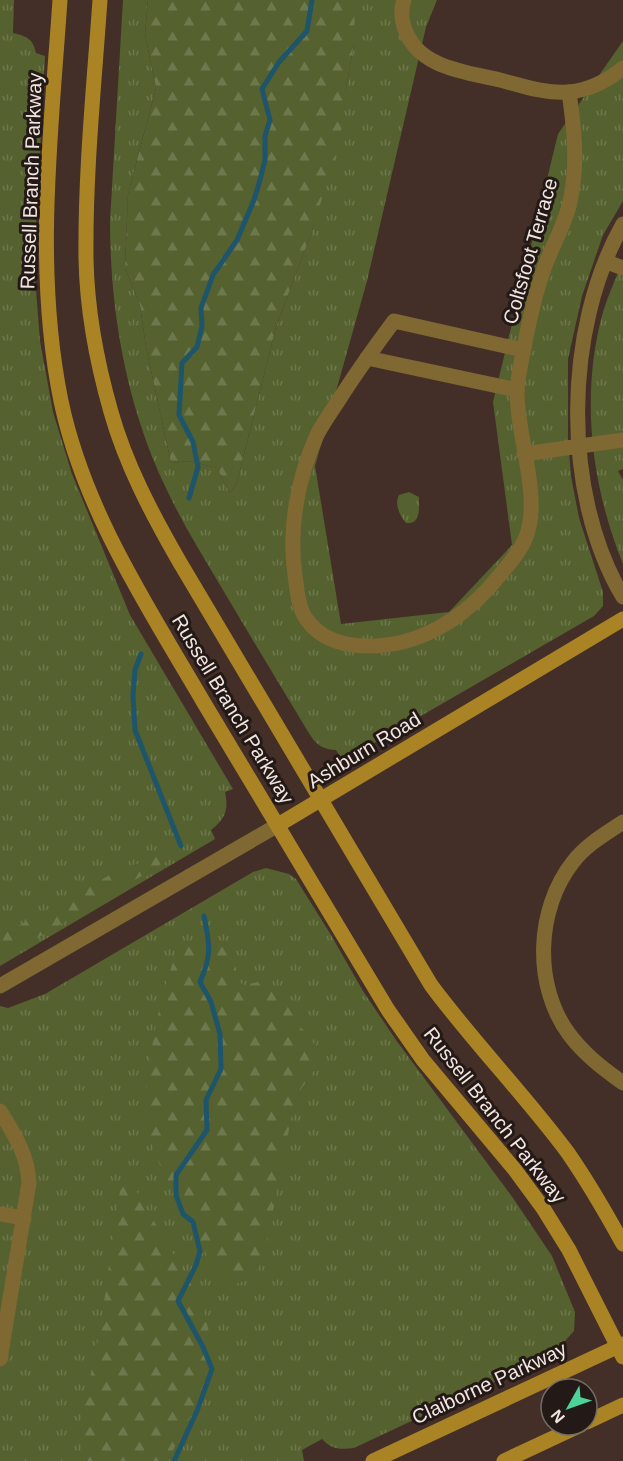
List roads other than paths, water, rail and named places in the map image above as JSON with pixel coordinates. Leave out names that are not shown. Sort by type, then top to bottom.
[{"type":"main road","name":"Russell Branch Parkway","points":[[60,0],[46,239],[49,316],[52,350],[62,403],[81,468],[104,525],[123,563],[388,1010],[423,1060],[515,1170],[543,1208],[621,1349]]},
{"type":"main road","name":"Russell Branch Parkway","points":[[100,0],[86,259],[92,323],[100,368],[112,414],[143,495],[161,530],[431,985],[567,1152],[598,1199],[623,1244]]},
{"type":"main road","name":"Ashburn Road","points":[[278,825],[623,620]]},
{"type":"main road","name":"Claiborne Parkway","points":[[373,1461],[621,1349]]},
{"type":"main road","points":[[599,1416],[623,1405]]},
{"type":"main road","points":[[504,1461],[555,1437]]},
{"type":"street","points":[[404,0],[402,21],[406,35],[420,52],[449,68],[552,92],[569,92],[604,81],[623,68]]},
{"type":"street","name":"Coltsfoot Terrace","points":[[524,350],[394,321],[367,358],[317,435],[297,501],[293,565],[299,604],[307,621],[333,641],[351,645],[387,645],[441,627],[471,607],[512,560],[525,538],[531,519],[531,498],[518,390],[534,299],[571,200],[576,160],[569,92]]},
{"type":"street","points":[[623,224],[598,281],[582,344],[577,393],[584,483],[600,546],[615,584],[623,597]]},
{"type":"street","points":[[607,262],[623,268]]},
{"type":"street","points":[[367,358],[518,390]]},
{"type":"street","points":[[524,454],[623,440]]},
{"type":"street","points":[[623,822],[595,841],[573,862],[551,898],[544,930],[543,967],[554,1006],[568,1033],[593,1061],[623,1083]]},
{"type":"street","name":"Ashburn Road","points":[[0,986],[278,825]]},
{"type":"street","points":[[0,1111],[19,1142],[27,1162],[29,1183],[24,1218],[5,1302],[0,1359]]},
{"type":"street","points":[[0,1214],[24,1218]]},
{"type":"waterway","points":[[189,498],[198,467],[193,442],[179,415],[182,363],[197,347],[202,326],[201,308],[213,275],[237,240],[260,180],[265,160],[265,136],[270,120],[262,89],[279,62],[307,31],[312,0]]},
{"type":"waterway","points":[[141,654],[135,670],[133,696],[135,730],[181,846]]},
{"type":"waterway","points":[[174,1461],[197,1411],[212,1369],[178,1301],[196,1265],[200,1251],[193,1222],[183,1214],[176,1195],[176,1175],[207,1130],[206,1100],[221,1069],[220,1034],[211,1002],[200,982],[207,964],[209,950],[204,916]]}]
